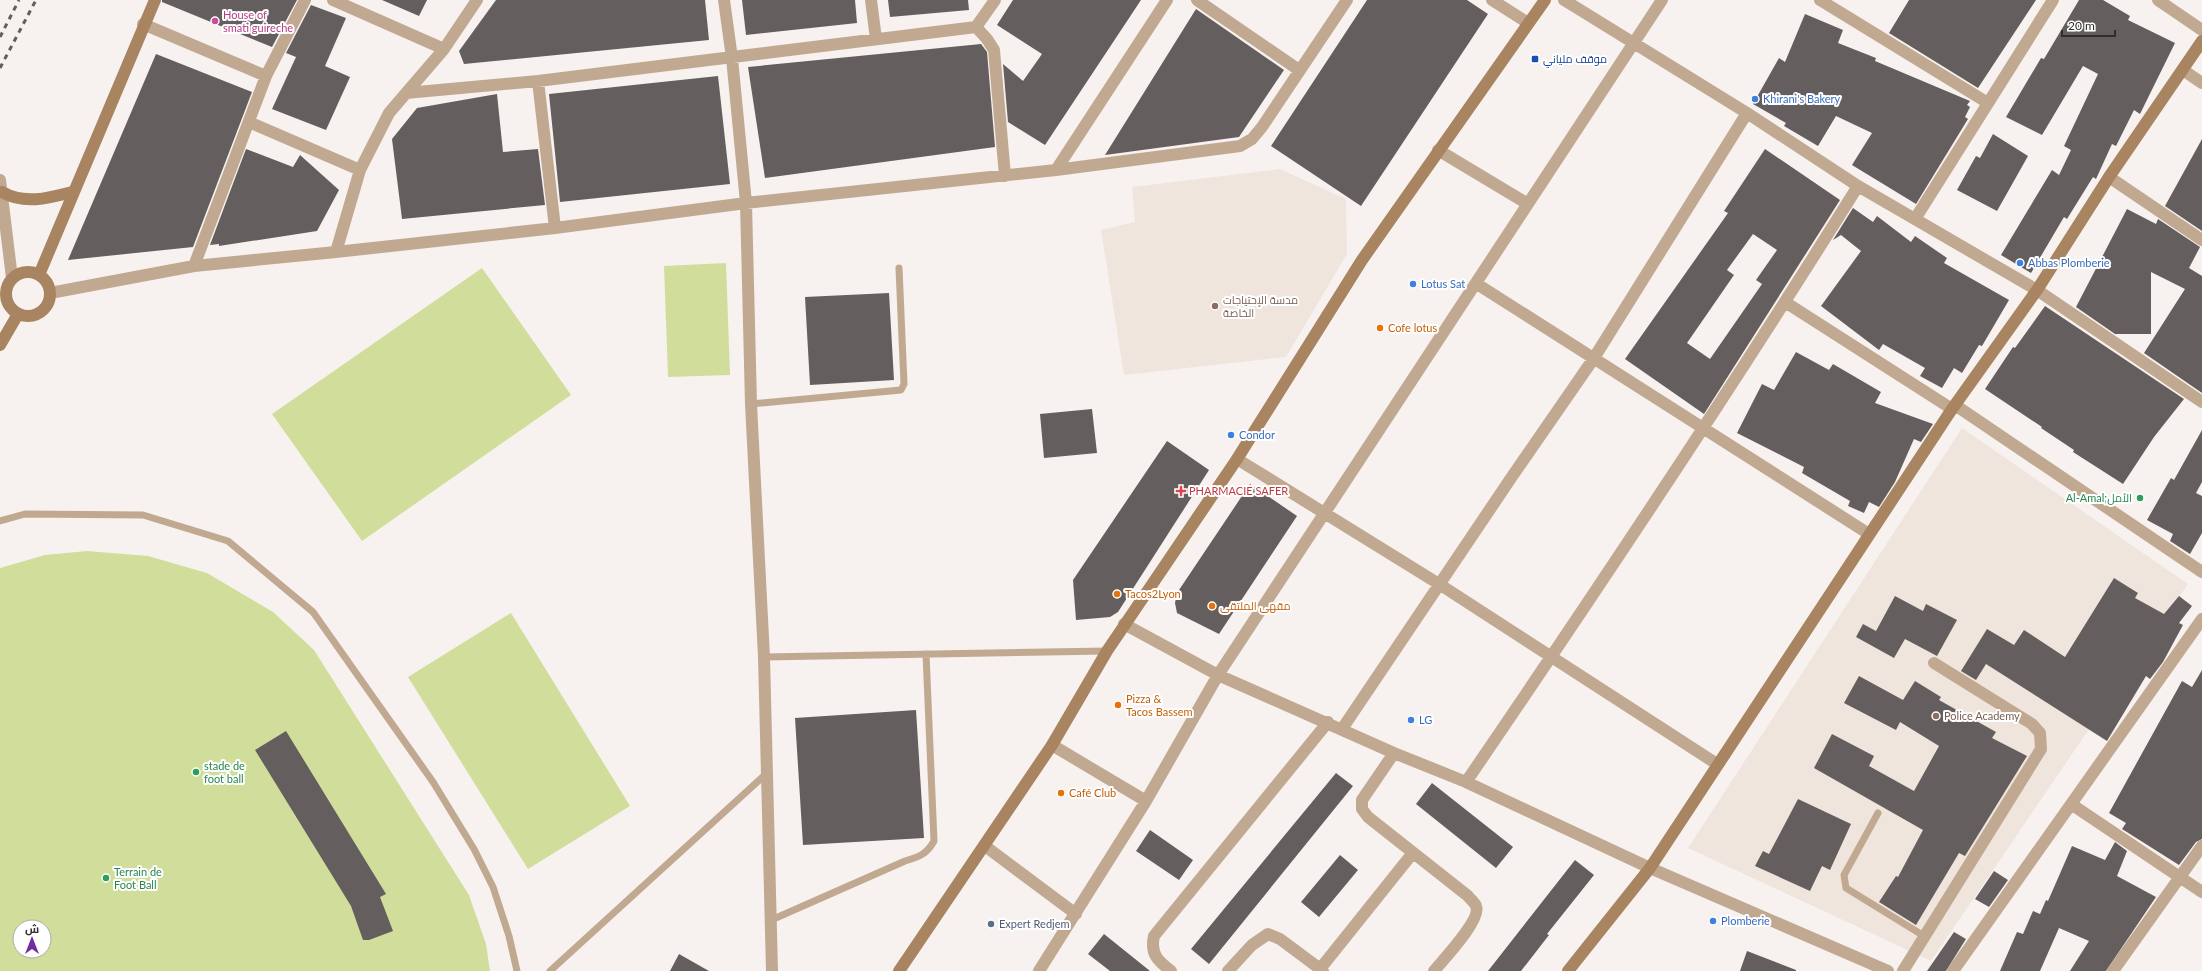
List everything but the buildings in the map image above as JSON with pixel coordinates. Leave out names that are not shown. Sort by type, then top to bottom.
[{"type":"street","points":[[39,275],[72,192],[154,0]]},
{"type":"street","points":[[194,266],[266,76],[305,0]]},
{"type":"street","points":[[333,0],[444,49]]},
{"type":"street","points":[[336,252],[360,170],[389,113],[444,49],[477,0]]},
{"type":"street","points":[[724,0],[732,58],[746,203],[751,404],[764,657],[768,772],[769,921],[772,971]]},
{"type":"street","points":[[871,0],[876,39]]},
{"type":"street","points":[[406,93],[538,81],[976,27],[994,0]]},
{"type":"street","points":[[1056,170],[1168,0]]},
{"type":"street","points":[[1197,0],[1299,70]]},
{"type":"street","points":[[50,293],[194,266],[555,228],[746,203],[1005,176],[1240,146],[1252,139],[1262,127],[1347,0]]},
{"type":"street","points":[[1492,0],[1528,23]]},
{"type":"street","points":[[899,971],[1052,745],[1107,650],[1237,459],[1362,260],[1545,0]]},
{"type":"street","points":[[1564,0],[1747,113],[1858,186],[2037,290],[2202,402]]},
{"type":"street","points":[[1038,971],[1076,914],[1146,802],[1218,675],[1477,284],[1632,43],[1662,0]]},
{"type":"street","points":[[1820,0],[1833,3],[1988,103]]},
{"type":"street","points":[[1915,219],[2053,0]]},
{"type":"street","points":[[2158,0],[2202,30]]},
{"type":"street","points":[[143,24],[266,76]]},
{"type":"street","points":[[976,27],[987,39],[994,50],[1005,176]]},
{"type":"street","points":[[1568,971],[1650,868],[1953,407],[2037,290],[2109,177],[2202,41]]},
{"type":"street","points":[[2183,70],[2202,84]]},
{"type":"street","points":[[538,81],[555,228]]},
{"type":"street","points":[[1342,729],[1439,584],[1594,358],[1747,113]]},
{"type":"street","points":[[249,122],[360,170]]},
{"type":"street","points":[[1438,150],[1528,204]]},
{"type":"street","points":[[2109,177],[2202,240]]},
{"type":"street","points":[[1,186],[11,197],[23,200],[50,197],[72,192]]},
{"type":"street","points":[[1,186],[12,278],[6,290],[8,304],[18,314],[33,316],[40,313],[49,301],[49,286],[39,275],[25,272],[12,278]]},
{"type":"street","points":[[1466,782],[1551,658],[1785,302],[1858,186]]},
{"type":"street","points":[[1477,284],[1869,534]]},
{"type":"street","points":[[1785,302],[1953,407],[2202,572]]},
{"type":"street","points":[[0,345],[18,314]]},
{"type":"street","points":[[1237,459],[1326,512],[1717,764]]},
{"type":"street","points":[[1953,971],[2202,619]]},
{"type":"street","points":[[1124,624],[1218,675],[1328,722],[1394,753],[1466,782],[1650,868],[1888,971]]},
{"type":"street","points":[[1903,971],[2041,749],[2040,733],[2032,724],[1934,662]]},
{"type":"street","points":[[1171,971],[1155,956],[1152,947],[1154,936],[1328,722]]},
{"type":"street","points":[[1052,745],[1146,802]]},
{"type":"street","points":[[1394,753],[1362,800],[1362,808],[1368,817],[1412,854],[1468,896],[1476,906],[1476,912],[1472,923],[1434,971]]},
{"type":"street","points":[[2071,804],[2179,878],[2202,892]]},
{"type":"street","points":[[985,846],[1076,914]]},
{"type":"street","points":[[2113,971],[2202,846]]},
{"type":"street","points":[[1228,971],[1252,945],[1268,934],[1280,939],[1321,970],[1412,854]]},
{"type":"lane","points":[[751,404],[895,392],[901,390],[904,384],[899,268]]},
{"type":"lane","points":[[0,521],[25,514],[144,515],[228,541],[313,612],[433,782],[474,849],[492,888],[509,936],[517,971]]},
{"type":"lane","points":[[764,657],[1107,650]]},
{"type":"lane","points":[[769,921],[905,861],[919,857],[929,850],[934,841],[926,654]]},
{"type":"lane","points":[[550,971],[768,772]]},
{"type":"lane","points":[[1878,813],[1844,875],[1846,888],[1924,936]]},
{"type":"shaded area","name":"مدسة الإحتياجات الخاصة","points":[[1280,169],[1346,199],[1347,254],[1286,357],[1124,375],[1101,230],[1135,222],[1132,187]]},
{"type":"shaded area","name":"Police Academy","points":[[1962,428],[2188,584],[1931,961],[1688,848]]},
{"type":"green space","points":[[726,263],[730,375],[668,377],[664,266]]},
{"type":"green space","points":[[482,268],[571,395],[362,541],[272,414]]},
{"type":"green space","name":"stade de foot ball","points":[[87,551],[148,556],[207,573],[273,612],[314,650],[469,895],[486,944],[490,971],[0,971],[0,568],[45,555]]},
{"type":"green space","points":[[511,613],[630,806],[528,869],[408,677]]},
{"type":"railway","points":[[0,37],[19,0]]},
{"type":"railway","points":[[0,68],[36,0]]},
{"type":"place","name":"House of smati guireche","points":[[215,21]]},
{"type":"place","name":"موقف ملياني","points":[[1535,59]]},
{"type":"place","name":"Khirani's Bakery","points":[[1755,99]]},
{"type":"place","name":"Abbas Plomberie","points":[[2020,263]]},
{"type":"place","name":"Lotus Sat","points":[[1413,284]]},
{"type":"place","name":"مدسة الإحتياجات الخاصة","points":[[1215,306]]},
{"type":"place","name":"Cofe lotus","points":[[1380,328]]},
{"type":"place","name":"Condor","points":[[1231,435]]},
{"type":"place","name":"PHARMACIE SAFER","points":[[1181,491]]},
{"type":"place","name":"Al-Amal;الأمل","points":[[2140,498]]},
{"type":"place","name":"Tacos2Lyon","points":[[1117,594]]},
{"type":"place","name":"مقهى الملتقى","points":[[1212,606]]},
{"type":"place","name":"Pizza & Tacos Bassem","points":[[1118,705]]},
{"type":"place","name":"Police Academy","points":[[1936,716]]},
{"type":"place","name":"LG","points":[[1411,720]]},
{"type":"place","name":"stade de foot ball","points":[[196,772]]},
{"type":"place","name":"Café Club","points":[[1061,793]]},
{"type":"place","name":"Terrain de Foot Ball","points":[[106,878]]},
{"type":"place","name":"Plomberie","points":[[1713,921]]},
{"type":"place","name":"Expert Redjem","points":[[991,924]]}]
